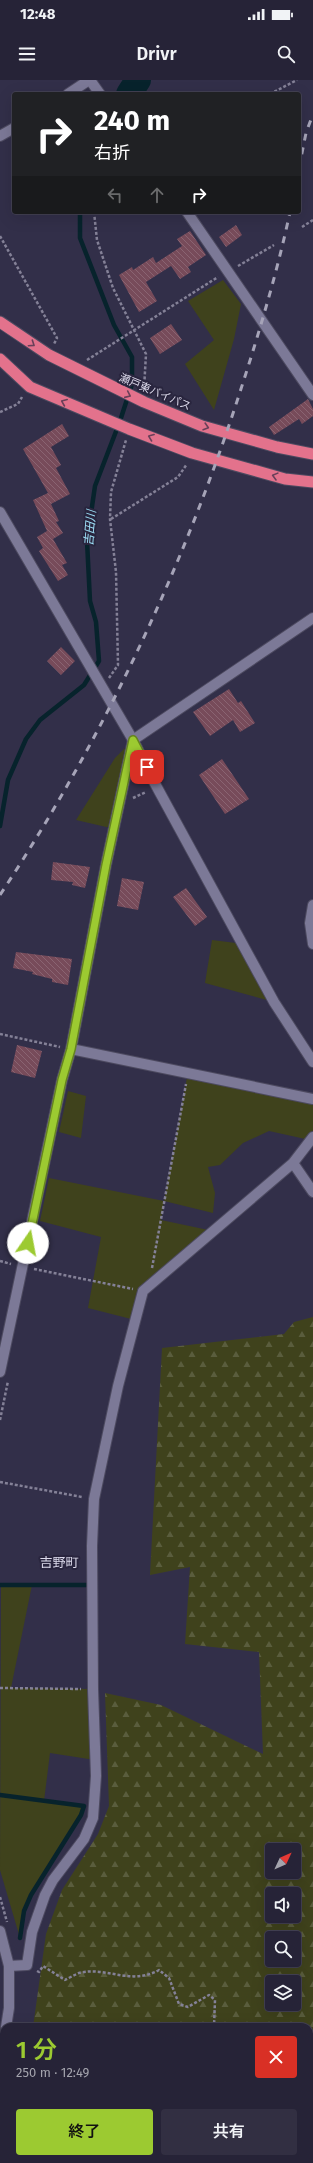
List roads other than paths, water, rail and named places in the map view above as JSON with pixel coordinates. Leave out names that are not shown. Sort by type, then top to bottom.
[{"type":"highway","name":"瀬戸東バイパス","points":[[0,322],[49,355],[81,370],[112,388],[144,402],[202,426],[313,454]]},
{"type":"highway","points":[[0,358],[30,387],[129,429],[192,453],[285,479],[313,482]]},
{"type":"street","points":[[71,92],[90,80],[99,92]]},
{"type":"street","points":[[0,136],[12,129]]},
{"type":"street","points":[[188,214],[313,395]]},
{"type":"street","points":[[0,512],[103,686],[274,1002],[313,1062]]},
{"type":"street","points":[[0,1372],[62,1080],[71,1049],[106,865],[133,740],[313,618]]},
{"type":"street","points":[[313,905],[310,923],[313,944]]},
{"type":"street","points":[[71,1049],[313,1099]]},
{"type":"street","points":[[10,1966],[27,1965],[32,1932],[45,1895],[53,1880],[84,1839],[93,1818],[96,1776],[93,1689],[92,1546],[94,1499],[118,1386],[143,1291],[293,1163],[313,1137]]},
{"type":"street","points":[[293,1163],[313,1192]]},
{"type":"street","points":[[0,1931],[10,1966],[9,2008],[7,2023]]},
{"type":"waterway","name":"吉田川","points":[[130,92],[138,80]]},
{"type":"waterway","name":"吉田川","points":[[0,826],[8,780],[26,739],[40,720],[84,685],[99,661],[96,622],[90,601],[87,541],[95,486],[120,421],[132,384],[132,357],[114,325],[80,238],[80,214]]},
{"type":"waterway","points":[[0,1585],[86,1585]]},
{"type":"waterway","points":[[0,1795],[84,1806],[81,1815],[31,1895],[24,1911],[20,1938]]},
{"type":"railway","points":[[301,158],[306,133],[313,114]]},
{"type":"railway","points":[[0,895],[38,836],[106,714],[166,588],[218,458],[240,392],[267,303],[290,214]]},
{"type":"district","name":"吉野町","points":[[59,1562]]}]
